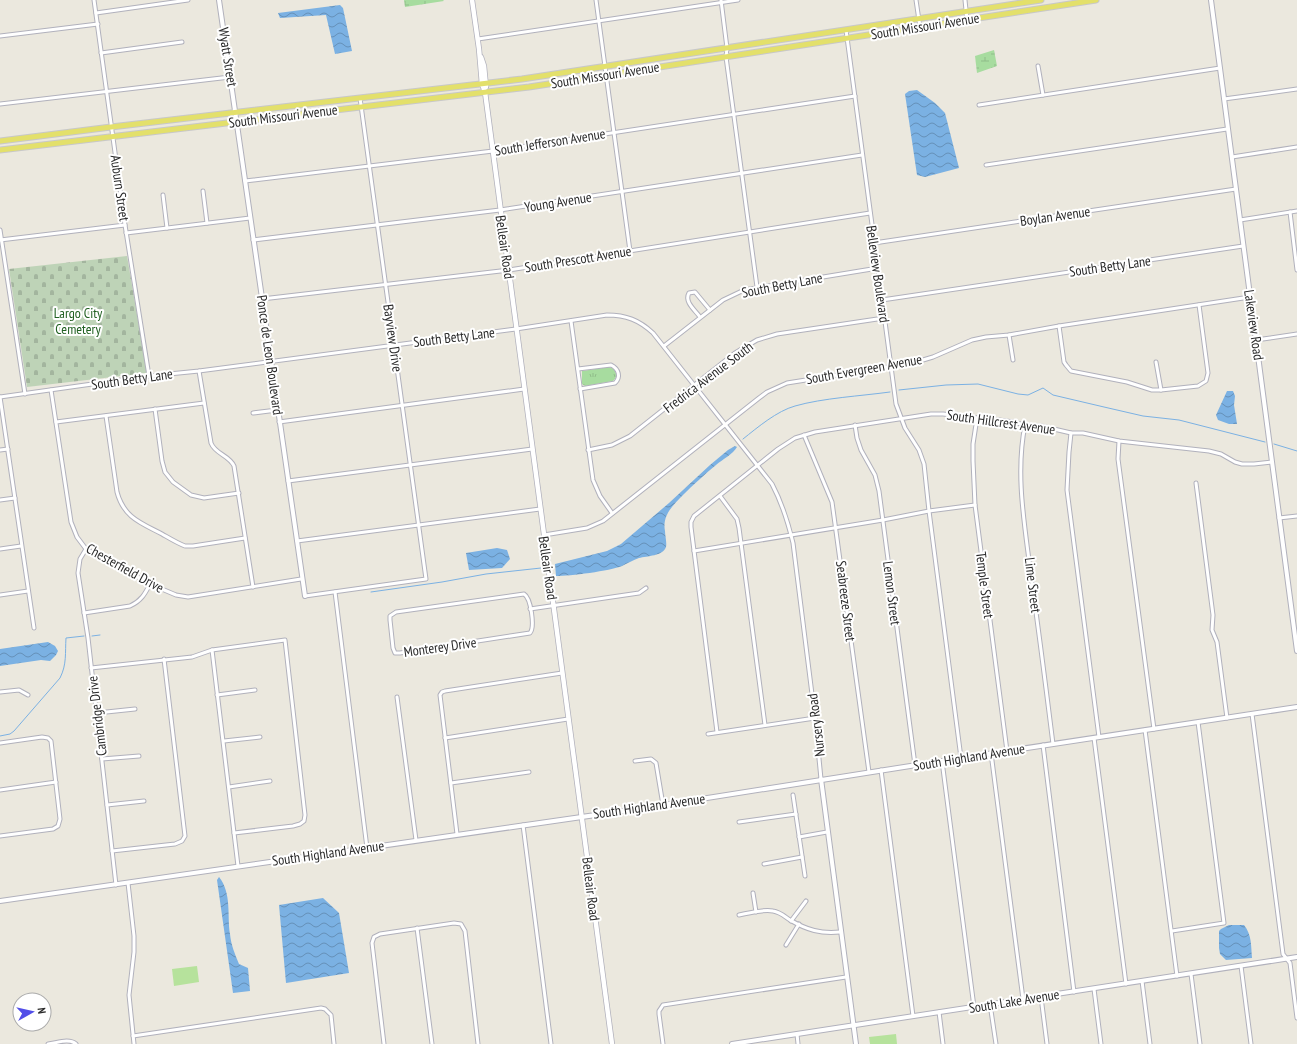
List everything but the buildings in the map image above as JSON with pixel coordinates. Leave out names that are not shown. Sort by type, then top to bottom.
[{"type":"main road","name":"Belleair Road","points":[[472,0],[479,49],[484,66],[484,83],[500,210],[612,1044]]},
{"type":"main road","name":"South Missouri Avenue","points":[[0,141],[522,79],[1041,0]]},
{"type":"main road","name":"South Missouri Avenue","points":[[0,150],[535,86],[1096,0]]},
{"type":"street","name":"Auburn Street","points":[[94,0],[126,233],[149,376]]},
{"type":"street","points":[[96,13],[188,0]]},
{"type":"street","name":"Wyatt Street","points":[[219,0],[236,113]]},
{"type":"street","points":[[596,0],[630,251]]},
{"type":"street","points":[[478,39],[721,1],[738,0]]},
{"type":"street","points":[[916,0],[920,27]]},
{"type":"street","points":[[965,0],[968,20]]},
{"type":"street","name":"Lakeview Road","points":[[1211,0],[1297,651]]},
{"type":"street","points":[[721,1],[727,48],[726,56],[757,287]]},
{"type":"street","points":[[0,36],[98,24]]},
{"type":"street","name":"Belleview Boulevard","points":[[846,30],[896,404],[905,428],[919,450],[924,464],[961,758]]},
{"type":"street","points":[[101,53],[182,42]]},
{"type":"street","points":[[1038,66],[1043,95]]},
{"type":"street","points":[[980,105],[1220,68]]},
{"type":"street","points":[[0,104],[230,77]]},
{"type":"street","points":[[1224,99],[1297,88]]},
{"type":"street","name":"South Jefferson Avenue","points":[[245,181],[493,150],[855,96]]},
{"type":"street","name":"Bayview Drive","points":[[335,592],[426,579],[360,98]]},
{"type":"street","name":"Ponce de Leon Boulevard","points":[[236,113],[236,122],[270,362],[297,541],[301,579],[305,596]]},
{"type":"street","points":[[986,165],[1227,129]]},
{"type":"street","points":[[1231,157],[1297,147]]},
{"type":"street","name":"Young Avenue","points":[[253,240],[500,210],[862,155]]},
{"type":"street","name":"Boylan Avenue","points":[[874,243],[1236,189]]},
{"type":"street","points":[[203,191],[207,223]]},
{"type":"street","points":[[163,195],[167,228]]},
{"type":"street","points":[[1240,220],[1297,211]]},
{"type":"street","points":[[1290,212],[1297,270]]},
{"type":"street","name":"South Prescott Avenue","points":[[262,299],[509,270],[870,213]]},
{"type":"street","points":[[126,233],[250,218]]},
{"type":"street","points":[[1,240],[125,225]]},
{"type":"street","points":[[0,230],[25,394]]},
{"type":"street","name":"South Betty Lane","points":[[882,300],[1243,246]]},
{"type":"street","name":"South Betty Lane","points":[[0,397],[149,376],[270,362],[516,329],[607,315],[630,317],[646,326],[664,346],[710,310],[734,294],[744,290],[878,268]]},
{"type":"street","points":[[700,317],[687,301],[689,293],[695,292],[710,310]]},
{"type":"street","name":"South Evergreen Avenue","points":[[543,535],[587,528],[602,521],[767,392],[787,384],[913,363],[933,357],[972,340],[986,337],[1009,335],[1250,297]]},
{"type":"street","points":[[1059,326],[1064,362],[1071,371],[1127,382],[1152,390],[1198,386],[1203,384],[1208,378],[1199,305]]},
{"type":"street","name":"Fredrica Avenue South","points":[[588,450],[612,445],[630,436],[735,353],[757,340],[777,334],[884,318]]},
{"type":"street","points":[[571,320],[591,471],[595,487],[612,513]]},
{"type":"street","points":[[1256,340],[1297,334]]},
{"type":"street","points":[[1009,335],[1013,360]]},
{"type":"street","name":"Nursery Road","points":[[664,346],[772,484],[779,497],[786,516],[791,535],[815,718],[827,832],[856,1044]]},
{"type":"street","points":[[1156,362],[1161,390]]},
{"type":"street","points":[[578,369],[611,365],[618,373],[618,380],[615,383],[580,389]]},
{"type":"street","points":[[199,371],[211,443],[216,450],[233,463],[253,587]]},
{"type":"street","points":[[279,422],[524,389]]},
{"type":"street","name":"Chesterfield Drive","points":[[51,390],[71,522],[76,537],[86,549],[150,584],[176,595],[188,596],[301,579]]},
{"type":"street","points":[[0,397],[34,628]]},
{"type":"street","points":[[56,422],[204,403]]},
{"type":"street","points":[[155,409],[162,461],[165,472],[173,482],[191,495],[204,498],[239,493]]},
{"type":"street","points":[[253,413],[277,410]]},
{"type":"street","name":"South Hillcrest Avenue","points":[[694,551],[691,522],[694,516],[786,443],[804,435],[855,425],[942,414],[1041,426],[1071,433],[1119,441],[1208,450],[1221,454],[1234,462],[1242,464],[1272,462]]},
{"type":"street","points":[[106,416],[117,492],[120,502],[133,519],[185,546],[246,538]]},
{"type":"street","name":"Temple Street","points":[[977,418],[972,461],[975,506],[1007,751]]},
{"type":"street","name":"Lemon Street","points":[[855,425],[861,450],[875,475],[879,491],[915,765]]},
{"type":"street","name":"Lime Street","points":[[1025,425],[1021,444],[1020,461],[1022,502],[1053,744]]},
{"type":"street","points":[[1071,433],[1067,490],[1099,737]]},
{"type":"street","name":"Seabreeze Street","points":[[804,435],[832,502],[837,528],[869,772]]},
{"type":"street","points":[[1119,441],[1118,459],[1154,729]]},
{"type":"street","points":[[0,450],[8,449]]},
{"type":"street","points":[[288,481],[532,449]]},
{"type":"street","points":[[1196,483],[1213,615],[1212,630],[1217,642],[1227,718]]},
{"type":"street","points":[[720,496],[737,520],[742,544],[765,725]]},
{"type":"street","points":[[0,500],[15,498]]},
{"type":"street","points":[[717,732],[694,551],[837,528],[929,511],[975,506]]},
{"type":"street","points":[[297,541],[540,509]]},
{"type":"street","points":[[1279,518],[1297,516]]},
{"type":"street","points":[[0,549],[21,546]]},
{"type":"street","name":"Cambridge Drive","points":[[86,549],[78,566],[116,885]]},
{"type":"street","points":[[84,613],[130,606],[142,599],[150,584]]},
{"type":"street","points":[[530,609],[639,593],[646,588]]},
{"type":"street","points":[[0,595],[28,591]]},
{"type":"street","points":[[305,596],[335,592],[367,848]]},
{"type":"street","name":"Monterey Drive","points":[[521,594],[527,596],[530,609],[533,629],[531,632],[526,634],[400,654],[395,652],[393,648],[390,616],[396,612],[521,594]]},
{"type":"street","points":[[91,668],[192,657],[212,650],[285,640],[305,815],[304,821],[293,826],[234,833]]},
{"type":"street","points":[[212,650],[238,866]]},
{"type":"street","points":[[112,851],[175,844],[182,841],[185,836],[164,659]]},
{"type":"street","points":[[457,834],[440,695],[445,691],[562,673]]},
{"type":"street","points":[[0,692],[19,690],[28,695]]},
{"type":"street","points":[[217,695],[255,690]]},
{"type":"street","points":[[397,697],[416,840]]},
{"type":"street","name":"South Highland Avenue","points":[[0,901],[523,825],[1297,707]]},
{"type":"street","points":[[96,713],[135,709]]},
{"type":"street","points":[[1252,714],[1283,954],[1290,963],[1297,1018]]},
{"type":"street","points":[[708,734],[815,718]]},
{"type":"street","points":[[445,738],[568,719]]},
{"type":"street","points":[[1172,930],[1224,923],[1198,722]]},
{"type":"street","points":[[1145,730],[1177,976]]},
{"type":"street","points":[[224,740],[260,736]]},
{"type":"street","points":[[0,743],[42,737],[48,738],[52,744],[60,819],[58,826],[53,828],[0,836]]},
{"type":"street","points":[[1094,738],[1126,984]]},
{"type":"street","points":[[1043,746],[1074,992]]},
{"type":"street","points":[[992,753],[1023,999]]},
{"type":"street","points":[[102,759],[139,756]]},
{"type":"street","points":[[635,761],[651,759],[656,762],[663,804]]},
{"type":"street","points":[[942,761],[974,1007]]},
{"type":"street","points":[[881,770],[913,1016]]},
{"type":"street","points":[[451,784],[529,772]]},
{"type":"street","points":[[229,787],[270,781]]},
{"type":"street","points":[[0,790],[56,782]]},
{"type":"street","points":[[793,794],[805,876]]},
{"type":"street","points":[[107,805],[144,801]]},
{"type":"street","points":[[739,822],[796,814]]},
{"type":"street","points":[[523,825],[552,1044]]},
{"type":"street","points":[[799,837],[827,832]]},
{"type":"street","points":[[764,864],[802,857]]},
{"type":"street","points":[[128,883],[134,936],[134,952],[129,995],[134,1044]]},
{"type":"street","points":[[753,893],[756,912]]},
{"type":"street","points":[[792,921],[806,901]]},
{"type":"street","points":[[739,915],[773,910],[779,912],[792,921],[823,933],[840,932]]},
{"type":"street","points":[[384,1044],[372,943],[374,937],[380,934],[454,923],[461,924],[463,927],[478,1044]]},
{"type":"street","points":[[786,945],[799,924]]},
{"type":"street","points":[[417,928],[432,1044]]},
{"type":"street","name":"South Lake Avenue","points":[[732,1044],[764,1041],[853,1025],[1297,957]]},
{"type":"street","points":[[1241,966],[1252,1044]]},
{"type":"street","points":[[1190,974],[1200,1044]]},
{"type":"street","points":[[663,1044],[659,1010],[663,1005],[846,977]]},
{"type":"street","points":[[1142,981],[1150,1044]]},
{"type":"street","points":[[1094,988],[1101,1044]]},
{"type":"street","points":[[1041,996],[1048,1044]]},
{"type":"street","points":[[990,1004],[996,1044]]},
{"type":"street","points":[[133,1036],[325,1008],[331,1015],[334,1044]]},
{"type":"street","points":[[939,1012],[944,1044]]},
{"type":"street","points":[[797,1034],[798,1044]]},
{"type":"street","points":[[48,1044],[69,1041],[75,1042],[76,1044]]},
{"type":"green space","points":[[404,0],[443,0],[444,1],[405,7]]},
{"type":"green space","points":[[994,50],[997,66],[977,73],[975,56]]},
{"type":"green space","name":"Largo City Cemetery","points":[[127,256],[147,373],[27,387],[9,269]]},
{"type":"green space","points":[[609,367],[614,369],[616,372],[616,377],[613,381],[585,386],[582,384],[582,371]]},
{"type":"green space","points":[[197,966],[199,982],[174,986],[172,969]]},
{"type":"green space","points":[[896,1034],[897,1044],[870,1044],[869,1037]]},
{"type":"water","points":[[340,5],[343,8],[352,51],[335,54],[326,15],[280,18],[278,13]]},
{"type":"water","points":[[917,90],[935,103],[945,113],[959,168],[925,177],[917,175],[905,94],[909,91]]},
{"type":"water","points":[[1227,391],[1233,391],[1235,396],[1234,405],[1237,424],[1229,424],[1218,420],[1216,415]]},
{"type":"water","points":[[735,446],[737,447],[733,452],[695,483],[675,503],[666,516],[664,526],[666,547],[662,552],[639,558],[609,570],[556,576],[555,564],[607,551],[621,544],[669,503],[710,465]]},
{"type":"water","points":[[497,548],[507,550],[510,559],[502,568],[469,570],[466,553]]},
{"type":"water","points":[[48,642],[55,646],[58,651],[50,661],[41,660],[0,666],[0,649]]},
{"type":"water","points":[[219,877],[226,890],[232,946],[239,964],[248,968],[250,991],[233,993],[217,880]]},
{"type":"water","points":[[323,898],[339,913],[349,973],[286,983],[279,905]]},
{"type":"water","points":[[1229,925],[1244,925],[1247,929],[1250,937],[1252,958],[1226,960],[1220,954],[1219,931]]},
{"type":"waterway","points":[[899,390],[946,385],[978,384],[1028,395],[1043,388],[1053,395],[1143,416],[1179,420],[1265,442]]},
{"type":"waterway","points":[[743,439],[775,415],[788,408],[830,399],[890,392]]},
{"type":"waterway","points":[[1274,444],[1297,451]]},
{"type":"waterway","points":[[371,592],[486,574],[541,568]]},
{"type":"waterway","points":[[92,636],[100,635]]},
{"type":"waterway","points":[[0,736],[10,734],[14,731],[60,678],[65,663],[66,638],[84,636]]}]
